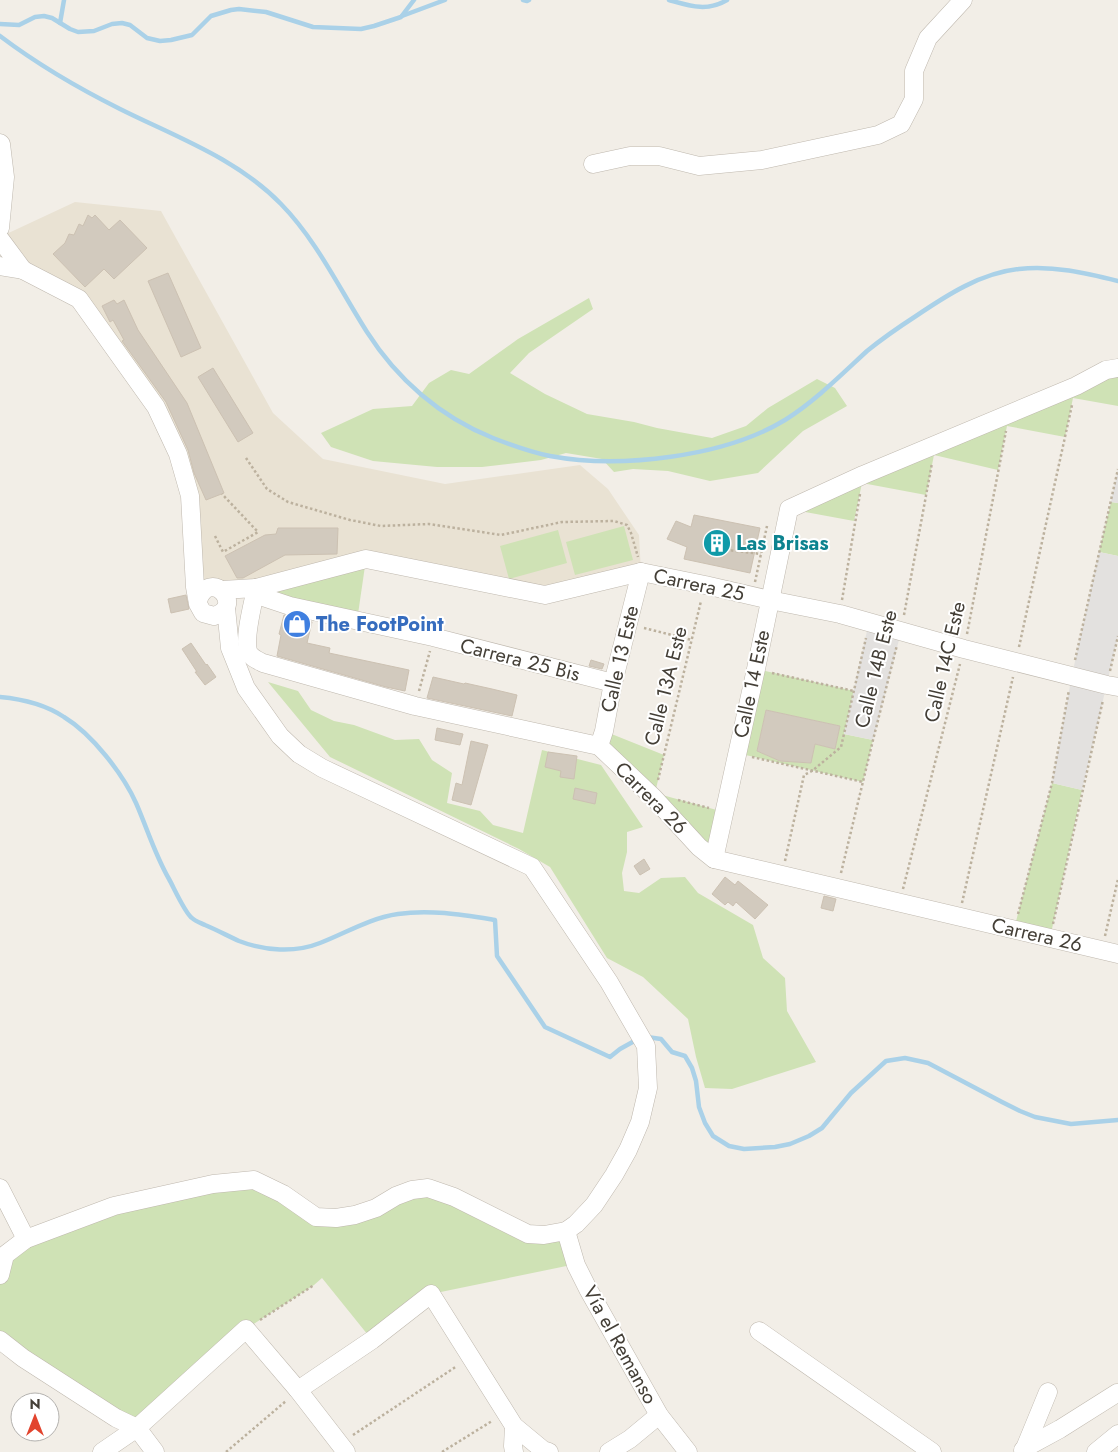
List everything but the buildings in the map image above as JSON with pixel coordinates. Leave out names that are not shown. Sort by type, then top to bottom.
[{"type":"street","points":[[593,164],[630,156],[659,156],[699,166],[762,160],[878,135],[901,124],[914,99],[914,71],[928,38],[963,0]]},
{"type":"street","points":[[0,142],[6,177],[0,228]]},
{"type":"street","points":[[0,239],[23,270]]},
{"type":"street","points":[[0,266],[23,270],[79,299],[156,407],[178,454],[190,496],[195,587],[201,606],[215,631],[230,648]]},
{"type":"street","name":"Calle 14 Este","points":[[714,859],[789,509],[863,475],[1076,386],[1106,370],[1118,368]]},
{"type":"street","name":"Carrera 25","points":[[224,598],[252,588],[366,559],[545,595],[641,572],[840,614],[964,649],[1112,686]]},
{"type":"street","points":[[195,570],[224,598]]},
{"type":"street","name":"Calle 13 Este","points":[[599,746],[641,572]]},
{"type":"street","points":[[0,1275],[5,1255],[26,1238],[114,1206],[213,1184],[254,1180],[282,1194],[316,1217],[336,1218],[355,1215],[376,1208],[396,1196],[412,1190],[428,1188],[454,1198],[528,1234],[544,1235],[566,1231],[576,1224],[594,1205],[628,1150],[640,1122],[648,1088],[646,1046],[609,982],[532,867],[322,768],[299,754],[280,736],[246,688],[230,648],[224,598],[213,587],[206,588],[200,593],[201,606],[214,616],[222,612],[224,598]]},
{"type":"street","name":"Carrera 25 Bis","points":[[252,588],[264,597],[290,606],[434,637],[613,683]]},
{"type":"street","name":"Carrera 26","points":[[252,588],[248,652],[263,663],[415,706],[599,746],[714,859],[1110,952]]},
{"type":"street","points":[[0,1188],[26,1238]]},
{"type":"street","name":"Vía el Remanso","points":[[566,1231],[576,1264],[588,1289],[659,1415],[688,1452]]},
{"type":"street","points":[[298,1390],[372,1340],[431,1294],[509,1419],[543,1450],[549,1452]]},
{"type":"street","points":[[102,1452],[137,1428],[246,1329],[298,1390],[343,1448]]},
{"type":"street","points":[[759,1331],[932,1452]]},
{"type":"street","points":[[0,1340],[23,1358],[116,1418],[137,1428],[155,1452]]},
{"type":"street","points":[[1023,1450],[1048,1392]]},
{"type":"street","points":[[1023,1450],[1117,1393]]},
{"type":"street","points":[[609,1452],[630,1439],[659,1415]]},
{"type":"street","points":[[509,1419],[514,1452]]},
{"type":"street","points":[[1096,1452],[1118,1434]]},
{"type":"path","points":[[1065,437],[1073,398]]},
{"type":"path","name":"Calle 14C Este","points":[[900,902],[964,649],[1007,426]]},
{"type":"path","points":[[246,458],[267,489],[288,502],[350,520],[381,526],[429,524],[501,536],[562,522],[614,521],[627,525],[631,533],[641,572]]},
{"type":"path","name":"Calle 14B Este","points":[[838,888],[901,632],[932,463]]},
{"type":"path","points":[[1100,552],[1118,469]]},
{"type":"path","points":[[840,614],[860,492]]},
{"type":"path","points":[[215,536],[224,552],[258,532],[222,494]]},
{"type":"path","points":[[754,586],[767,526]]},
{"type":"path","points":[[710,548],[761,554]]},
{"type":"path","name":"Calle 13A Este","points":[[657,784],[705,584]]},
{"type":"path","points":[[781,875],[804,775],[841,748],[869,622]]},
{"type":"path","points":[[628,624],[692,640]]},
{"type":"path","points":[[1050,938],[1082,790],[1112,686],[1118,636]]},
{"type":"path","points":[[415,706],[434,637]]},
{"type":"path","points":[[756,669],[854,691]]},
{"type":"path","points":[[737,754],[863,782]]},
{"type":"path","points":[[1014,929],[1052,783]]},
{"type":"path","points":[[672,798],[724,812]]},
{"type":"path","points":[[1110,952],[1118,880]]},
{"type":"path","points":[[246,1329],[314,1285]]},
{"type":"path","points":[[343,1448],[471,1357]]},
{"type":"path","points":[[226,1452],[298,1390]]},
{"type":"path","points":[[442,1452],[509,1419]]},
{"type":"shaded area","points":[[75,202],[161,211],[273,413],[323,459],[445,484],[580,465],[608,489],[639,535],[641,572],[545,595],[366,559],[201,593],[178,454],[79,299],[23,270],[0,237]]},
{"type":"shaded area","points":[[1118,469],[1118,503],[1111,502]]},
{"type":"shaded area","points":[[1099,552],[1118,556],[1118,636],[1082,790],[1052,783],[1072,675]]},
{"type":"shaded area","points":[[869,622],[901,632],[873,740],[844,734]]},
{"type":"green space","points":[[589,298],[593,309],[529,353],[510,373],[545,394],[587,414],[712,438],[746,426],[768,408],[817,379],[835,388],[847,406],[803,431],[758,473],[710,481],[668,471],[633,469],[614,472],[602,459],[566,453],[541,460],[482,467],[437,467],[373,461],[331,447],[321,433],[373,409],[412,406],[429,383],[451,370],[469,374],[518,339]]},
{"type":"green space","points":[[1118,368],[1118,406],[1073,398],[1065,437],[1007,426],[998,470],[934,455],[926,495],[862,483],[854,521],[789,509]]},
{"type":"green space","points":[[1111,502],[1118,503],[1118,556],[1099,552]]},
{"type":"green space","points":[[624,526],[633,560],[575,575],[566,542]]},
{"type":"green space","points":[[558,530],[567,563],[509,579],[500,546]]},
{"type":"green space","points":[[366,559],[357,621],[256,588]]},
{"type":"green space","points":[[756,669],[854,691],[844,734],[873,740],[863,782],[737,753]],"holes":[[[766,710],[840,726],[835,749],[815,744],[810,763],[780,761],[757,751]]]},
{"type":"green space","points":[[268,682],[298,691],[311,710],[334,721],[354,725],[395,740],[419,739],[432,760],[452,773],[447,803],[480,811],[493,825],[523,833],[542,750],[601,765],[643,827],[627,832],[627,852],[622,873],[624,891],[639,893],[661,878],[685,877],[698,893],[753,925],[763,958],[785,978],[787,1011],[816,1062],[732,1089],[705,1088],[688,1019],[643,977],[607,958],[550,867],[519,849],[330,757]]},
{"type":"green space","points":[[604,731],[664,755],[655,793],[724,812],[714,859],[606,753]]},
{"type":"green space","points":[[1052,783],[1082,790],[1050,938],[1014,929]]},
{"type":"green space","points":[[254,1180],[336,1218],[412,1190],[528,1234],[566,1231],[576,1264],[431,1294],[372,1340],[322,1278],[246,1329],[137,1428],[0,1340],[0,1275],[5,1255],[114,1206]]},
{"type":"waterway","points":[[60,23],[64,0]]},
{"type":"waterway","points":[[0,24],[19,25],[35,17],[44,16],[52,18],[78,32],[94,31],[112,24],[122,23],[130,25],[147,38],[160,41],[192,35],[211,16],[239,9],[266,12],[313,27],[361,29],[401,17],[414,0]]},
{"type":"waterway","points":[[402,16],[445,0]]},
{"type":"waterway","points":[[523,0],[529,0]]},
{"type":"waterway","points":[[669,0],[698,7],[712,6],[727,0]]},
{"type":"waterway","points":[[0,36],[73,84],[120,109],[184,139],[245,174],[281,204],[306,233],[379,349],[406,381],[421,395],[455,419],[493,438],[550,456],[578,460],[608,461],[671,457],[732,443],[760,433],[785,420],[807,405],[867,351],[897,328],[952,293],[991,275],[1019,269],[1044,268],[1118,281]]},
{"type":"waterway","points":[[0,697],[17,699],[50,709],[75,724],[96,744],[115,768],[130,792],[164,870],[186,911],[196,921],[239,941],[259,947],[290,949],[310,946],[368,922],[398,914],[435,912],[495,920],[497,956],[545,1027],[610,1057],[638,1039]]},
{"type":"waterway","points":[[647,1037],[661,1039],[672,1052],[685,1056],[692,1068],[696,1081],[699,1107],[705,1123],[713,1136],[729,1146],[744,1149],[775,1147],[790,1144],[809,1136],[822,1128],[851,1093],[886,1061],[905,1058],[928,1063],[1035,1117],[1071,1124],[1118,1120]]},
{"type":"place","name":"Las Brisas","points":[[717,543]]},
{"type":"place","name":"The FootPoint","points":[[297,624]]}]
